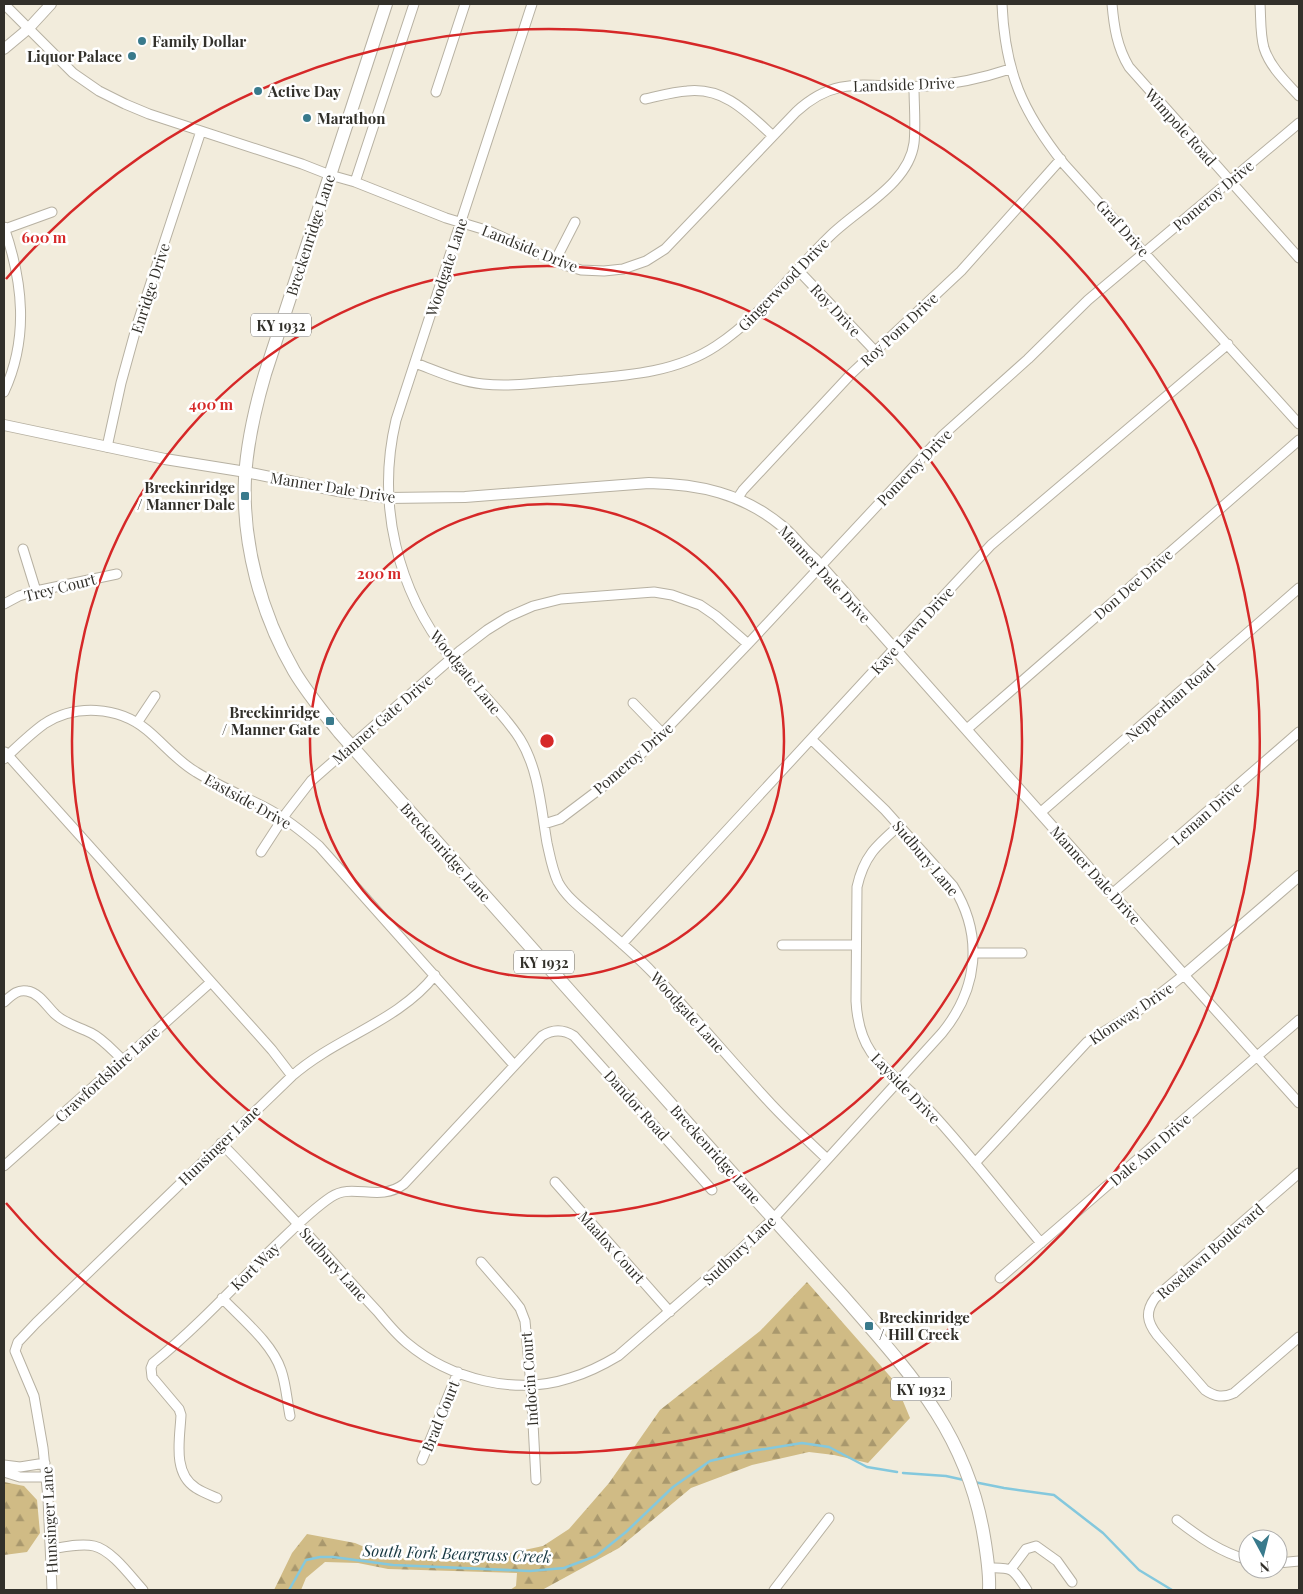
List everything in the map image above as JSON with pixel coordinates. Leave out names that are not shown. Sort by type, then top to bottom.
[{"type":"main road","name":"Breckenridge Lane","points":[[386,4],[265,374],[255,415],[246,472],[245,496],[251,554],[265,607],[294,671],[322,710],[774,1218],[913,1378],[947,1429],[962,1459],[978,1502],[988,1568],[989,1590]]},
{"type":"street","name":"Landside Drive","points":[[4,4],[73,73],[99,91],[133,108],[355,182],[489,231],[555,262],[581,270],[604,271],[630,267],[653,257],[674,240],[772,135],[807,102],[828,90],[858,84],[914,87],[958,83],[1010,70]]},
{"type":"street","points":[[4,48],[28,29],[51,4]]},
{"type":"street","points":[[355,182],[414,4]]},
{"type":"street","points":[[436,92],[465,4]]},
{"type":"street","name":"Woodgate Lane","points":[[532,4],[391,440],[388,498],[396,548],[406,581],[419,610],[452,659],[504,718],[524,747],[533,768],[552,867],[561,888],[580,908],[652,972],[772,1105],[826,1159]]},
{"type":"street","name":"Graf Drive","points":[[1002,4],[1003,28],[1010,70],[1032,120],[1061,159],[1299,424]]},
{"type":"street","name":"Wimpole Road","points":[[1112,4],[1113,24],[1117,42],[1129,67],[1299,258]]},
{"type":"street","points":[[1260,4],[1263,42],[1268,57],[1277,71],[1299,96]]},
{"type":"street","name":"Gingerwood Drive","points":[[415,363],[460,379],[481,384],[501,385],[618,376],[662,369],[686,362],[714,348],[736,332],[846,221],[892,186],[906,168],[914,144],[914,87]]},
{"type":"street","points":[[645,99],[687,90],[705,91],[720,95],[743,108],[772,135]]},
{"type":"street","name":"Pomeroy Drive","points":[[544,824],[560,819],[613,779],[663,734],[943,435],[1028,360],[1088,300],[1299,123]]},
{"type":"street","name":"Enridge Drive","points":[[107,447],[121,383],[138,325],[201,131]]},
{"type":"street","name":"Roy Pom Drive","points":[[737,499],[797,431],[875,351],[961,271],[1061,159]]},
{"type":"street","points":[[4,392],[15,357],[20,327],[21,301],[17,271],[4,228],[52,212]]},
{"type":"street","points":[[555,262],[575,222]]},
{"type":"street","name":"Roy Drive","points":[[798,270],[875,351]]},
{"type":"street","name":"Kaye Lawn Drive","points":[[622,944],[894,649],[992,546],[1228,344]]},
{"type":"street","name":"Manner Dale Drive","points":[[4,426],[338,491],[388,498],[465,497],[656,483],[679,484],[708,489],[737,499],[772,519],[820,566],[1299,1103]]},
{"type":"street","name":"Don Dee Drive","points":[[967,729],[1299,440]]},
{"type":"street","points":[[23,549],[36,591]]},
{"type":"street","name":"Trey Court","points":[[4,604],[19,596],[36,591],[117,574]]},
{"type":"street","name":"Nepperhan Road","points":[[1040,813],[1299,588]]},
{"type":"street","name":"Manner Gate Drive","points":[[261,852],[311,781],[452,659],[487,630],[508,617],[534,606],[561,599],[643,592],[672,595],[700,605],[716,616],[748,644]]},
{"type":"street","points":[[137,724],[154,696]]},
{"type":"street","points":[[633,703],[663,734]]},
{"type":"street","name":"Eastside Drive","points":[[5,755],[45,724],[72,712],[89,710],[108,712],[126,717],[146,729],[183,764],[297,827],[319,846],[514,1065]]},
{"type":"street","name":"Leman Drive","points":[[1112,894],[1299,732]]},
{"type":"street","name":"Sudbury Lane","points":[[221,1143],[405,1342],[430,1360],[478,1379],[531,1385],[568,1379],[596,1369],[628,1349],[774,1218],[942,1033],[957,1013],[968,988],[972,953],[971,926],[960,898],[946,876],[900,825],[864,788],[811,739]]},
{"type":"street","points":[[5,755],[272,1050],[292,1076]]},
{"type":"street","name":"Layside Drive","points":[[900,825],[873,850],[861,871],[857,887],[856,1014],[861,1035],[874,1056],[931,1112],[1041,1243]]},
{"type":"street","name":"Klonway Drive","points":[[975,1163],[1080,1048],[1094,1037],[1138,1011],[1184,975],[1299,876]]},
{"type":"street","points":[[782,945],[856,945]]},
{"type":"street","points":[[972,953],[1022,954]]},
{"type":"street","name":"Hunsinger Lane","points":[[52,1590],[46,1463],[34,1396],[15,1352],[18,1342],[292,1076],[326,1050],[369,1028],[389,1015],[425,987],[435,975]]},
{"type":"street","name":"Crawfordshire Lane","points":[[4,1166],[211,982]]},
{"type":"street","points":[[4,1002],[16,993],[32,992],[40,997],[57,1016],[98,1037],[123,1060]]},
{"type":"street","name":"Dale Ann Drive","points":[[1000,1278],[1299,1020]]},
{"type":"street","name":"Kort Way","points":[[217,1498],[189,1483],[181,1470],[181,1415],[179,1409],[152,1377],[151,1368],[153,1364],[298,1225],[325,1202],[338,1194],[353,1191],[381,1193],[396,1189],[404,1184],[542,1036],[555,1031]]},
{"type":"street","name":"Dandor Road","points":[[555,1031],[570,1033],[579,1041],[712,1190]]},
{"type":"street","name":"Roselawn Boulevard","points":[[1299,1173],[1155,1298],[1150,1304],[1148,1312],[1149,1322],[1157,1335],[1205,1390],[1216,1396],[1225,1397],[1234,1393],[1299,1337]]},
{"type":"street","name":"Maalox Court","points":[[555,1182],[670,1312]]},
{"type":"street","name":"Indocin Court","points":[[481,1262],[513,1299],[522,1314],[526,1330],[531,1385],[536,1480]]},
{"type":"street","points":[[222,1298],[266,1345],[277,1360],[284,1381],[290,1416]]},
{"type":"street","name":"Brad Court","points":[[422,1460],[458,1372]]},
{"type":"street","points":[[4,1465],[20,1467],[46,1463]]},
{"type":"street","points":[[4,1472],[20,1477],[46,1477]]},
{"type":"street","points":[[774,1590],[830,1518]]},
{"type":"street","points":[[1177,1520],[1212,1546],[1238,1557]]},
{"type":"street","points":[[51,1549],[83,1545],[102,1548],[111,1555],[143,1590]]},
{"type":"street","points":[[1011,1570],[1026,1549],[1036,1546],[1057,1561],[1072,1582]]},
{"type":"street","points":[[988,1568],[1006,1568],[1011,1570],[1028,1590]]},
{"type":"green space","points":[[807,1282],[895,1382],[910,1418],[868,1463],[834,1455],[809,1452],[752,1465],[691,1488],[619,1548],[542,1590],[510,1590],[516,1586],[517,1573],[388,1569],[358,1563],[325,1562],[306,1578],[301,1590],[274,1590],[292,1553],[307,1534],[355,1543],[388,1557],[492,1557],[543,1546],[569,1529],[609,1483],[660,1410],[760,1331]]},
{"type":"green space","points":[[4,1482],[24,1486],[37,1500],[40,1533],[27,1552],[4,1555]]},
{"type":"waterway","name":"South Fork Beargrass Creek","points":[[289,1590],[306,1560],[320,1557],[393,1565],[530,1571],[564,1568],[596,1556],[626,1532],[673,1487],[710,1461],[752,1451],[802,1443],[829,1447],[867,1467],[897,1472]]},
{"type":"waterway","name":"South Fork Beargrass Creek","points":[[903,1473],[946,1476],[964,1480]]},
{"type":"waterway","name":"South Fork Beargrass Creek","points":[[974,1482],[1054,1495],[1103,1533],[1139,1570],[1172,1590]]},
{"type":"place","name":"Family Dollar","points":[[142,41]]},
{"type":"place","name":"Liquor Palace","points":[[132,56]]},
{"type":"place","name":"Active Day","points":[[258,91]]},
{"type":"place","name":"Marathon","points":[[307,118]]},
{"type":"place","name":"Breckinridge / Manner Dale","points":[[245,496]]},
{"type":"place","name":"Breckinridge / Manner Gate","points":[[330,721]]},
{"type":"place","name":"Breckinridge / Hill Creek","points":[[869,1326]]}]
